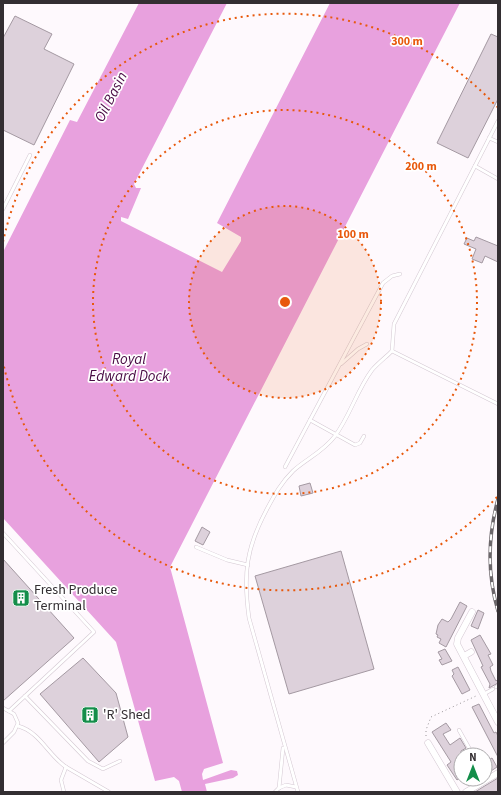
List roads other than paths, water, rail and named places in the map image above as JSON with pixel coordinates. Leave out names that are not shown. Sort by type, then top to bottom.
[{"type":"street","points":[[472,612],[457,641],[497,719]]},
{"type":"street","points":[[464,656],[471,652]]},
{"type":"street","points":[[428,743],[457,792]]},
{"type":"lane","points":[[298,792],[283,744],[249,618],[246,593],[248,565],[252,541],[280,484],[295,469],[318,454],[336,434],[372,370],[392,351],[394,324],[498,121]]},
{"type":"lane","points":[[490,138],[498,142]]},
{"type":"lane","points":[[3,209],[30,155]]},
{"type":"lane","points":[[475,166],[498,179]]},
{"type":"lane","points":[[285,467],[383,283],[392,276],[400,274]]},
{"type":"lane","points":[[339,366],[358,349],[367,344]]},
{"type":"lane","points":[[392,351],[498,404]]},
{"type":"lane","points":[[310,420],[355,445],[360,443],[364,436]]},
{"type":"lane","points":[[3,533],[94,632],[9,710]]},
{"type":"lane","points":[[196,547],[227,560],[248,565]]},
{"type":"lane","points":[[483,694],[493,689]]},
{"type":"lane","points":[[25,696],[88,761],[103,769],[120,761]]},
{"type":"lane","points":[[3,708],[9,710],[16,717],[17,727],[3,743]]},
{"type":"lane","points":[[17,727],[33,733],[58,761],[66,767],[109,792]]},
{"type":"lane","points":[[459,730],[469,747]]},
{"type":"lane","points":[[279,788],[283,744]]},
{"type":"lane","points":[[64,792],[61,780],[66,767]]},
{"type":"lane","points":[[275,792],[279,788],[286,785],[296,787]]},
{"type":"water","name":"Royal Edward Dock","points":[[139,3],[227,3],[134,184],[136,188],[141,188],[128,219],[121,217],[121,221],[222,272],[241,241],[241,237],[217,223],[330,3],[460,3],[170,567],[223,763],[204,769],[202,774],[203,780],[231,770],[237,771],[238,775],[233,778],[205,784],[207,792],[182,792],[179,781],[174,777],[155,781],[116,642],[3,518],[3,252],[70,120],[77,122]]},
{"type":"railway","points":[[498,499],[492,527],[490,555],[492,583],[498,611]]},
{"type":"place","name":"Fresh Produce Terminal","points":[[21,598]]},
{"type":"place","name":"'R' Shed","points":[[90,715]]},
{"type":"water label","name":"Oil Basin","points":[[111,97]]}]
